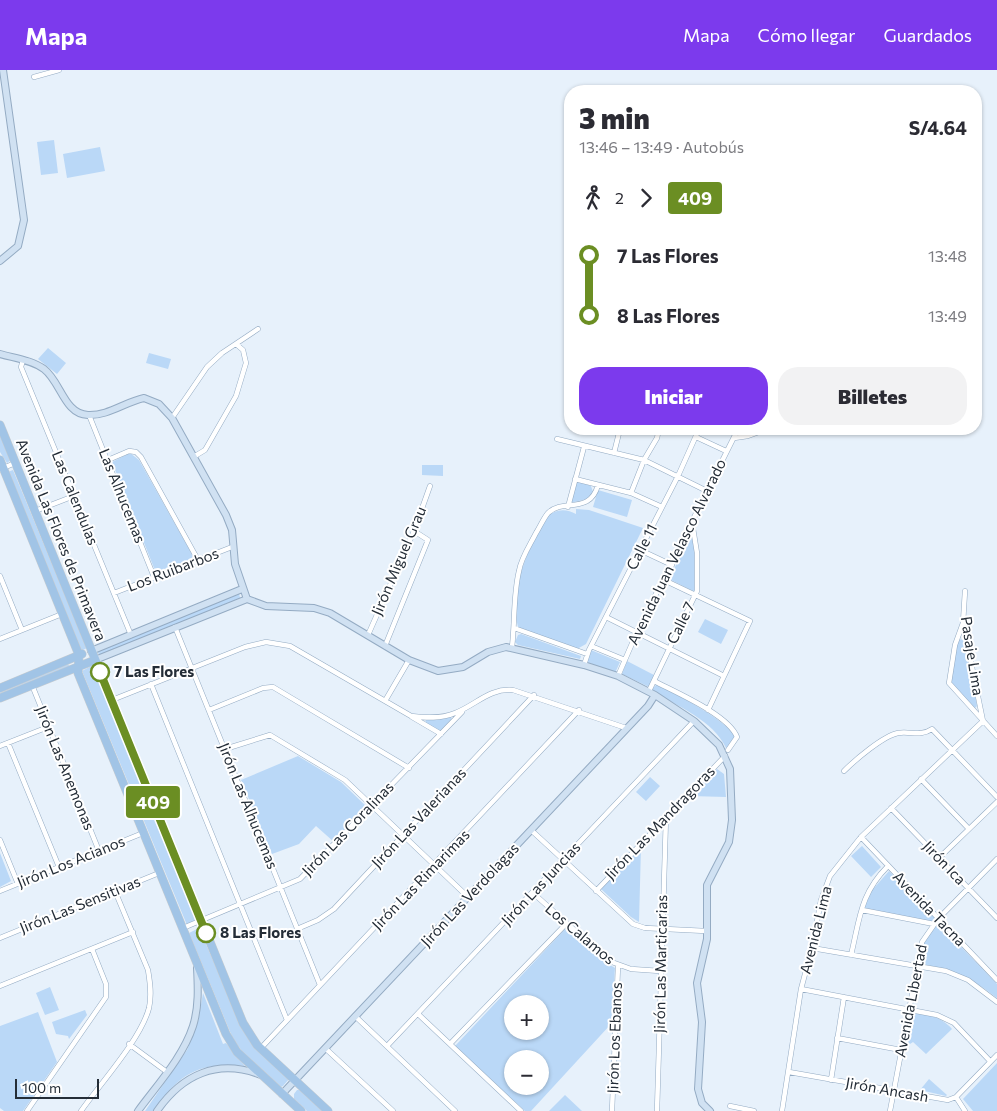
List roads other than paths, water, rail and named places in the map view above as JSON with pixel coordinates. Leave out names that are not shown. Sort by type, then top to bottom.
[{"type":"main road","name":"Avenida Las Flores de Primavera","points":[[0,425],[243,1024],[252,1039],[328,1111]]},
{"type":"main road","name":"Avenida Las Flores de Primavera","points":[[1,466],[79,655],[78,673],[198,968],[232,1045],[296,1109]]},
{"type":"main road","points":[[0,688],[91,650]]},
{"type":"main road","points":[[0,698],[95,660]]},
{"type":"street","points":[[0,261],[18,246],[24,220],[3,70]]},
{"type":"street","points":[[34,77],[59,70]]},
{"type":"street","points":[[172,418],[207,367],[258,329]]},
{"type":"street","points":[[195,456],[205,450],[236,396],[246,363],[243,350],[236,344]]},
{"type":"street","points":[[0,354],[23,360],[45,370],[57,382],[68,404],[79,412],[89,415],[108,412],[144,398],[159,404],[172,418],[195,456],[226,515],[232,530],[232,547],[242,589],[247,599]]},
{"type":"street","name":"Las Calendulas","points":[[23,360],[21,367],[131,635]]},
{"type":"street","name":"Las Alhucemas","points":[[89,415],[154,577]]},
{"type":"street","points":[[614,453],[618,435]]},
{"type":"street","points":[[631,493],[644,460],[658,435]]},
{"type":"street","name":"Avenida Juan Velasco Alvarado","points":[[618,676],[637,632],[735,435]]},
{"type":"street","points":[[734,438],[751,435]]},
{"type":"street","points":[[696,437],[726,451]]},
{"type":"street","name":"Calle 11","points":[[584,665],[587,654],[696,437]]},
{"type":"street","points":[[557,439],[644,460],[707,491]]},
{"type":"street","points":[[568,507],[584,447]]},
{"type":"street","points":[[108,460],[129,450],[136,452],[198,560]]},
{"type":"street","points":[[1,466],[15,463]]},
{"type":"street","points":[[575,479],[631,493],[662,507]]},
{"type":"street","points":[[512,648],[519,571],[523,558],[549,513],[556,508],[568,507],[588,501],[593,497],[598,485]]},
{"type":"street","name":"Jirón Miguel Grau","points":[[368,635],[414,531],[430,486]]},
{"type":"street","points":[[35,512],[74,496]]},
{"type":"street","name":"Calle 7","points":[[652,693],[654,680],[697,591],[697,553],[692,522]]},
{"type":"street","points":[[385,646],[428,540],[414,531]]},
{"type":"street","name":"Los Ruibarbos","points":[[114,593],[232,547]]},
{"type":"street","points":[[640,550],[672,565]]},
{"type":"street","points":[[0,576],[22,630]]},
{"type":"street","points":[[664,580],[750,621],[708,710]]},
{"type":"street","points":[[91,650],[242,589]]},
{"type":"street","name":"Pasaje Lima","points":[[965,591],[964,623],[983,721]]},
{"type":"street","points":[[95,660],[247,599],[266,606],[323,610],[409,660],[431,670],[455,670],[494,649],[512,648],[584,665],[618,676],[652,693],[694,721],[727,753],[731,780],[732,820],[729,842],[706,885],[706,950],[697,983],[702,1022],[698,1089],[702,1103],[710,1111]]},
{"type":"street","points":[[0,639],[62,614]]},
{"type":"street","points":[[606,617],[724,676]]},
{"type":"street","points":[[964,623],[955,645],[949,683],[997,736]]},
{"type":"street","name":"Jirón Las Alhucemas","points":[[175,628],[320,985]]},
{"type":"street","points":[[514,628],[587,654]]},
{"type":"street","points":[[112,700],[257,644],[284,644],[298,650],[441,734]]},
{"type":"street","points":[[591,646],[625,660]]},
{"type":"street","points":[[385,701],[409,660]]},
{"type":"street","points":[[654,680],[708,710],[736,733],[736,740],[727,753]]},
{"type":"street","points":[[151,684],[287,1020]]},
{"type":"street","name":"Jirón Las Anemonas","points":[[32,685],[99,851]]},
{"type":"street","points":[[209,710],[263,688],[273,687],[409,768]]},
{"type":"street","points":[[411,716],[441,717],[464,709],[488,694],[504,689],[534,695],[626,728]]},
{"type":"street","name":"Jirón Las Verdolagas","points":[[282,1094],[648,706],[652,693]]},
{"type":"street","name":"Jirón Las Valerianas","points":[[297,929],[318,920],[334,910],[534,695]]},
{"type":"street","name":"Jirón Las Coralinas","points":[[182,928],[300,879],[464,709]]},
{"type":"street","name":"Jirón Las Rimarimas","points":[[261,1048],[580,710]]},
{"type":"street","name":"Jirón Las Juncias","points":[[387,1046],[694,721]]},
{"type":"street","name":"Avenida Lima","points":[[782,1111],[801,989],[812,948],[819,910],[830,876],[861,837],[983,721]]},
{"type":"street","points":[[0,746],[48,727]]},
{"type":"street","points":[[844,771],[873,747],[896,734],[909,732],[920,735],[932,729],[997,797]]},
{"type":"street","points":[[225,749],[265,735],[274,736],[345,780],[468,897]]},
{"type":"street","points":[[8,743],[59,867]]},
{"type":"street","name":"Jirón Las Mandragoras","points":[[596,891],[727,753]]},
{"type":"street","points":[[920,780],[969,829]]},
{"type":"street","points":[[939,858],[997,802]]},
{"type":"street","name":"Jirón Ica","points":[[891,808],[997,918]]},
{"type":"street","name":"Jirón Las Marticarias","points":[[657,1111],[661,928],[666,816]]},
{"type":"street","points":[[531,830],[633,924],[646,928],[706,931]]},
{"type":"street","name":"Jirón Los Acianos","points":[[0,892],[143,833]]},
{"type":"street","name":"Avenida Tacna","points":[[861,837],[997,980]]},
{"type":"street","points":[[0,840],[18,884]]},
{"type":"street","name":"Avenida Libertad","points":[[890,1111],[916,965],[922,942],[938,919],[997,859]]},
{"type":"street","points":[[851,955],[865,897],[873,881],[888,866]]},
{"type":"street","name":"Jirón Las Sensitivas","points":[[0,938],[159,873]]},
{"type":"street","points":[[80,1111],[130,1044],[146,1017],[150,997],[148,970],[115,891]]},
{"type":"street","name":"Los Calamos","points":[[533,893],[598,953],[618,966],[660,971]]},
{"type":"street","points":[[862,910],[934,924]]},
{"type":"street","points":[[450,1044],[566,924]]},
{"type":"street","points":[[0,986],[133,932]]},
{"type":"street","points":[[812,948],[946,971],[968,980],[997,1002]]},
{"type":"street","points":[[27,1111],[106,997],[106,984],[92,949]]},
{"type":"street","name":"Jirón Los Ebanos","points":[[612,1111],[618,966]]},
{"type":"street","points":[[138,1111],[167,1072],[183,1047],[192,1028],[198,991],[198,968]]},
{"type":"street","points":[[801,989],[946,1018],[990,1062]]},
{"type":"street","points":[[831,1080],[844,997]]},
{"type":"street","points":[[418,1014],[521,1111]]},
{"type":"street","points":[[355,1016],[455,1111]]},
{"type":"street","points":[[837,1038],[901,1050]]},
{"type":"street","points":[[130,1044],[167,1072]]},
{"type":"street","points":[[325,1048],[393,1111]]},
{"type":"street","points":[[965,1111],[956,1097],[997,1055]]},
{"type":"street","points":[[156,1111],[177,1087],[204,1071],[231,1068],[262,1076]]},
{"type":"street","name":"Jirón Ancash","points":[[789,1072],[946,1100],[956,1097]]},
{"type":"street","points":[[730,1106],[754,1111]]},
{"type":"place","name":"7 Las Flores","points":[[100,672]]},
{"type":"place","name":"8 Las Flores","points":[[206,933]]}]
